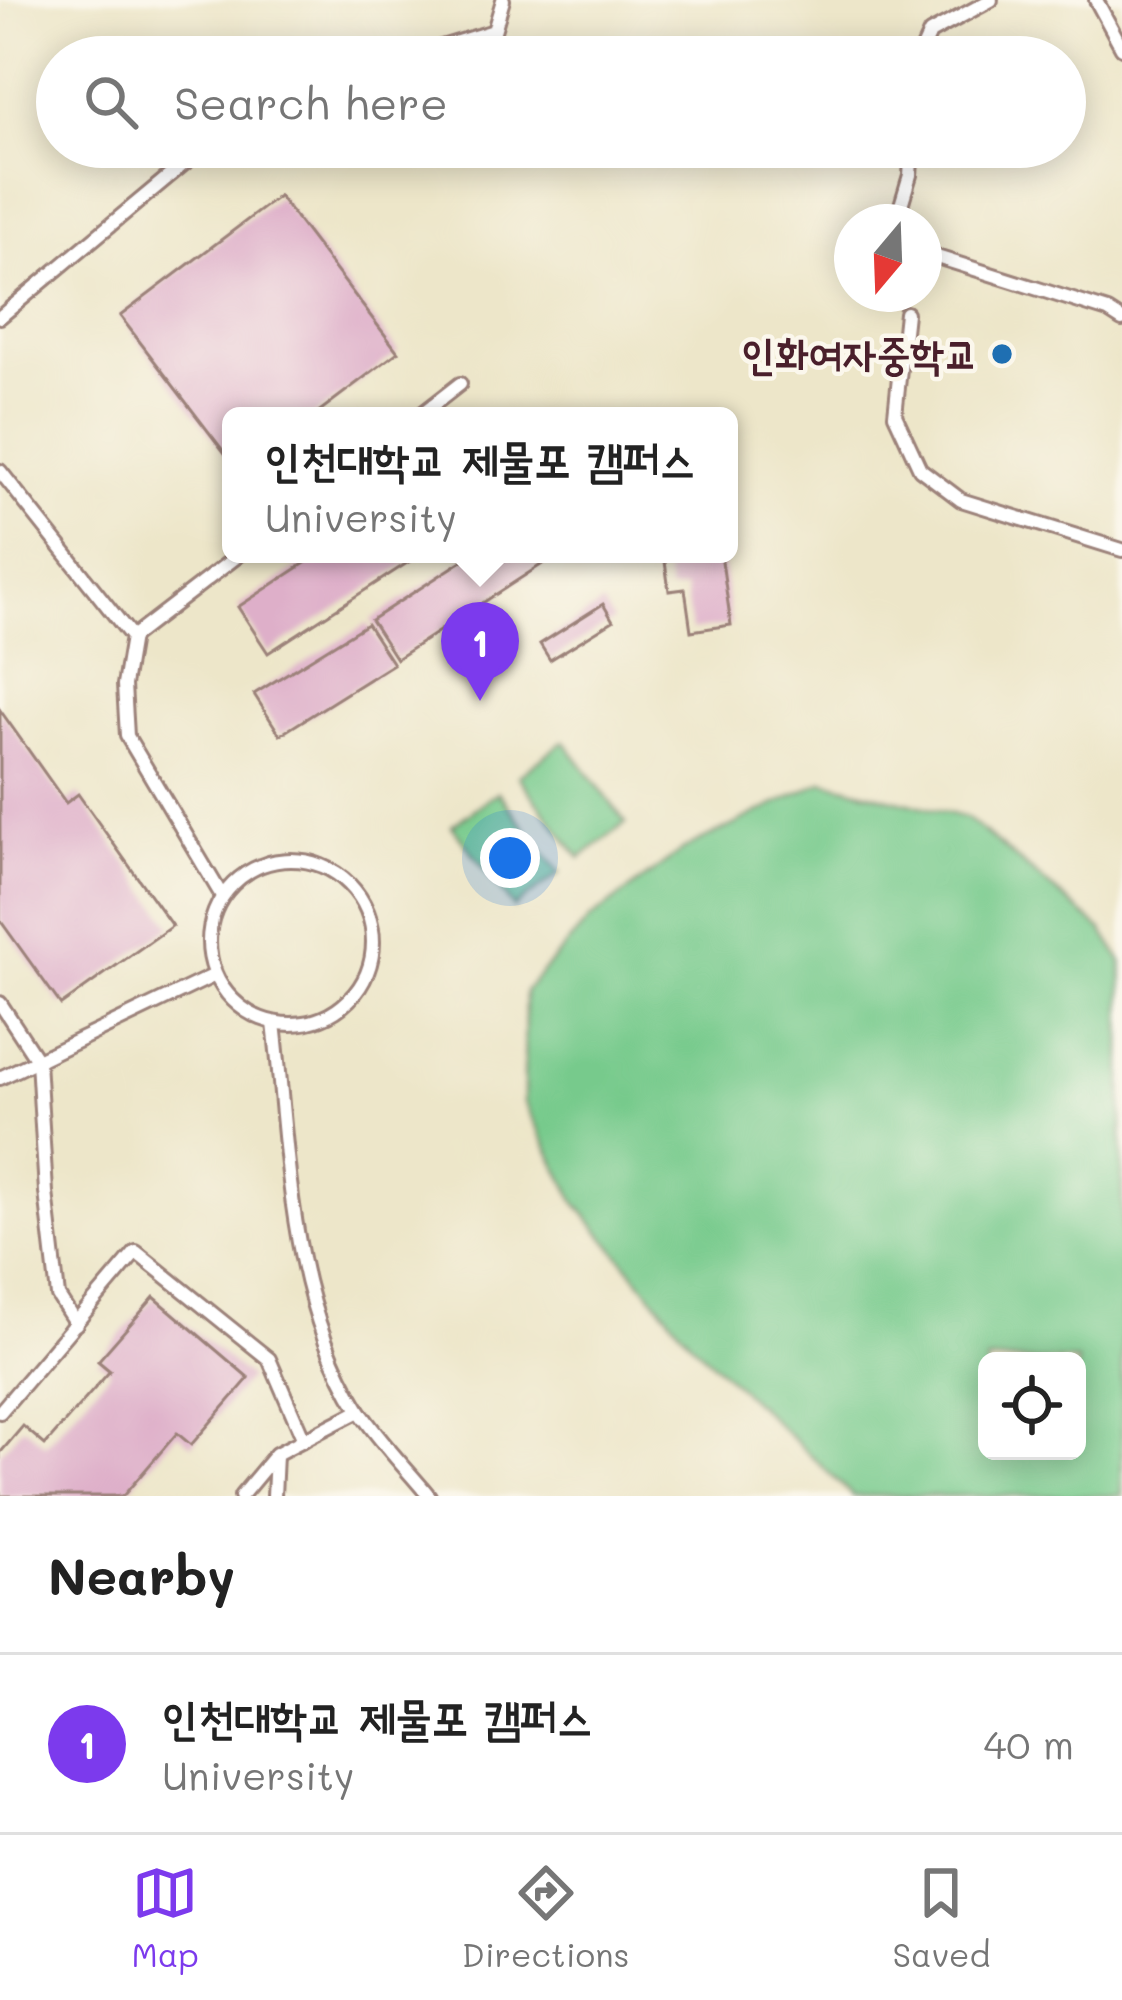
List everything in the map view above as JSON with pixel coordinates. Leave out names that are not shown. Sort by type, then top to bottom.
[{"type":"lane","points":[[477,36],[494,31],[503,0]]},
{"type":"lane","points":[[929,36],[991,0]]},
{"type":"lane","points":[[1096,0],[1122,48]]},
{"type":"lane","points":[[0,316],[179,168]]},
{"type":"lane","points":[[901,204],[910,168]]},
{"type":"lane","points":[[942,259],[1108,311],[1122,320]]},
{"type":"lane","points":[[906,313],[895,415],[920,469],[961,500],[1122,550]]},
{"type":"lane","points":[[431,407],[460,384]]},
{"type":"lane","points":[[0,471],[132,638]]},
{"type":"lane","points":[[222,896],[127,736],[124,685],[132,638],[228,563]]},
{"type":"lane","points":[[306,861],[343,878],[367,909],[374,949],[361,986],[332,1014],[314,1022],[274,1023],[245,1011],[215,975],[208,943],[222,896],[248,871],[267,863],[306,861]]},
{"type":"lane","points":[[0,1078],[215,975]]},
{"type":"lane","points":[[0,1003],[38,1061],[58,1296],[76,1324]]},
{"type":"lane","points":[[274,1023],[300,1250],[319,1328],[359,1411],[429,1496]]},
{"type":"lane","points":[[0,1412],[136,1252],[269,1359],[304,1440]]},
{"type":"lane","points":[[241,1496],[276,1454],[359,1411]]},
{"type":"lane","points":[[274,1496],[276,1454]]},
{"type":"green space","points":[[564,741],[626,823],[580,858],[518,776]]},
{"type":"green space","points":[[824,781],[967,818],[1102,930],[1122,962],[1122,1496],[853,1496],[692,1343],[576,1203],[524,1102],[525,991],[589,920],[684,849]]},
{"type":"green space","points":[[498,792],[560,873],[514,908],[452,826]]},
{"type":"building","points":[[279,196],[398,352],[325,407],[222,407],[222,449],[120,316]]},
{"type":"building","points":[[305,563],[407,563],[268,653],[238,607]]},
{"type":"building","points":[[459,563],[544,563],[396,659],[371,620]]},
{"type":"building","points":[[665,563],[722,563],[731,625],[691,631],[685,589],[669,591]]},
{"type":"building","points":[[603,604],[613,621],[550,660],[540,644]]},
{"type":"building","points":[[367,624],[393,664],[280,735],[254,694]]},
{"type":"building","points":[[0,710],[66,803],[78,794],[172,926],[61,1005],[0,920]]},
{"type":"building","points":[[154,1297],[249,1378],[191,1445],[177,1433],[123,1496],[0,1496],[0,1453],[23,1426],[45,1445],[110,1371],[98,1361]]},
{"type":"place","name":"인화여자중학교","points":[[1002,354]]},
{"type":"place","name":"인천대학교 제물포 캠퍼스","points":[[480,701]]}]
